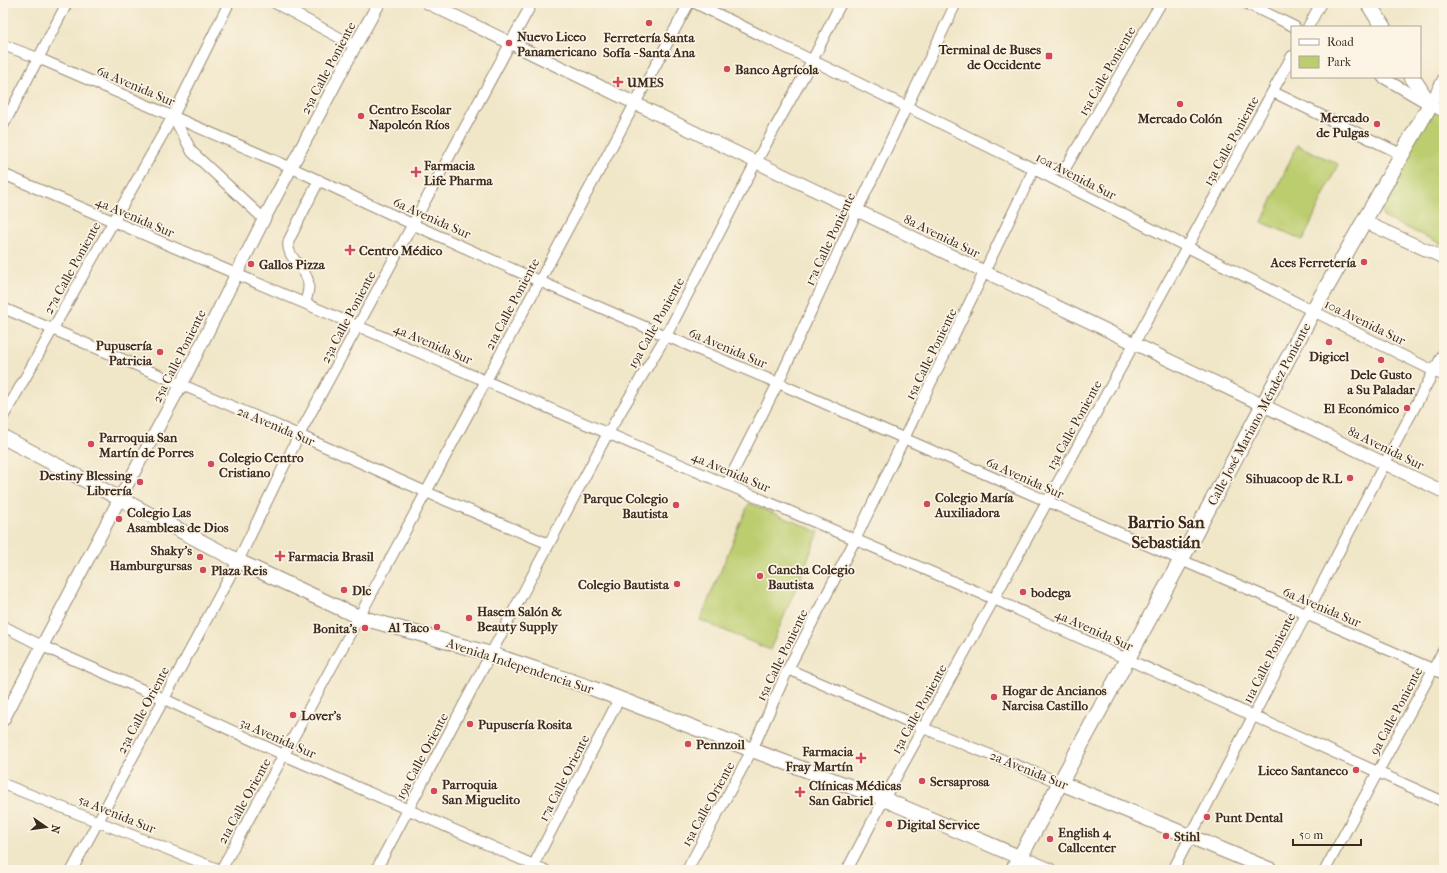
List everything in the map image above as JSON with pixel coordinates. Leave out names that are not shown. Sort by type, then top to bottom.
[{"type":"main road","points":[[1368,3],[1382,26]]},
{"type":"main road","points":[[1413,78],[1430,105]]},
{"type":"main road","name":"Calle José Mariano Méndez Poniente","points":[[1013,870],[1264,406],[1313,311],[1365,222],[1401,154],[1430,105]]},
{"type":"main road","name":"Avenida Independencia Sur","points":[[3,436],[238,561],[359,617],[491,654],[589,687],[752,750],[884,798],[1049,870]]},
{"type":"main road","name":"2a Avenida Sur","points":[[1060,783],[1271,870]]},
{"type":"street","points":[[3,126],[66,3]]},
{"type":"street","name":"27a Calle Poniente","points":[[3,417],[173,116],[229,3]]},
{"type":"street","points":[[275,3],[355,46]]},
{"type":"street","name":"25a Calle Poniente","points":[[3,720],[181,385],[264,219],[379,3]]},
{"type":"street","name":"8a Avenida Sur","points":[[428,3],[1444,492]]},
{"type":"street","name":"23a Calle Poniente","points":[[238,561],[299,435],[509,43],[532,3]]},
{"type":"street","name":"21a Calle Poniente","points":[[359,617],[689,3]]},
{"type":"street","name":"10a Avenida Sur","points":[[695,3],[1034,169],[1444,376]]},
{"type":"street","name":"19a Calle Poniente","points":[[491,654],[608,434],[666,336],[756,162],[812,61],[841,3]]},
{"type":"street","name":"17a Calle Poniente","points":[[727,484],[778,383],[956,3]]},
{"type":"street","name":"15a Calle Poniente","points":[[752,750],[788,669],[856,540],[1034,169],[1040,166],[1060,169],[1066,167],[1161,3]]},
{"type":"street","points":[[1246,3],[1293,26]]},
{"type":"street","points":[[1309,26],[1321,3]]},
{"type":"street","name":"6a Avenida Sur","points":[[3,45],[38,58],[173,116],[319,180],[412,224],[540,281],[778,383],[1047,502],[1444,674]]},
{"type":"street","name":"13a Calle Poniente","points":[[847,870],[884,798],[1291,58]]},
{"type":"street","points":[[1384,78],[1444,112]]},
{"type":"street","name":"Calle José Mariano Méndez Poniente","points":[[1430,105],[1444,79]]},
{"type":"street","points":[[1273,92],[1401,154]]},
{"type":"street","points":[[173,116],[192,152],[264,219]]},
{"type":"street","name":"4a Avenida Sur","points":[[3,174],[994,599],[1444,802]]},
{"type":"street","points":[[305,303],[309,288],[308,281],[305,273],[287,246],[319,180]]},
{"type":"street","points":[[1365,222],[1444,258]]},
{"type":"street","name":"2a Avenida Sur","points":[[3,308],[549,544]]},
{"type":"street","name":"11a Calle Poniente","points":[[1173,870],[1384,463],[1444,352]]},
{"type":"street","name":"23a Calle Oriente","points":[[72,870],[238,561]]},
{"type":"street","name":"21a Calle Oriente","points":[[221,870],[359,617]]},
{"type":"street","name":"3a Avenida Sur","points":[[3,626],[42,646],[164,699],[532,868],[545,870]]},
{"type":"street","name":"9a Calle Poniente","points":[[1325,870],[1444,649]]},
{"type":"street","name":"19a Calle Oriente","points":[[376,870],[491,654]]},
{"type":"street","name":"2a Avenida Sur","points":[[788,669],[923,728],[1060,783]]},
{"type":"street","name":"17a Calle Oriente","points":[[532,868],[619,699]]},
{"type":"street","name":"15a Calle Oriente","points":[[687,870],[752,750]]},
{"type":"street","name":"5a Avenida Sur","points":[[3,784],[221,870]]},
{"type":"green space","points":[[1429,110],[1444,111],[1444,245],[1383,217],[1379,203]]},
{"type":"green space","points":[[1297,145],[1338,164],[1303,240],[1262,222]]},
{"type":"green space","name":"Cancha Colegio Bautista","points":[[749,503],[819,532],[770,650],[700,620]]},
{"type":"place","name":"Ferretería Santa Sofía - Santa Ana","points":[[649,23]]},
{"type":"place","name":"Nuevo Liceo Panamericano","points":[[509,43]]},
{"type":"place","name":"Terminal de Buses de Occidente","points":[[1049,56]]},
{"type":"place","name":"Banco Agrícola","points":[[727,69]]},
{"type":"place","name":"UMES","points":[[618,82]]},
{"type":"place","name":"Mercado Colón","points":[[1180,104]]},
{"type":"place","name":"Centro Escolar Napoleón Ríos","points":[[361,116]]},
{"type":"place","name":"Mercado de Pulgas","points":[[1377,124]]},
{"type":"place","name":"Farmacia Life Pharma","points":[[416,172]]},
{"type":"place","name":"Centro Médico","points":[[350,250]]},
{"type":"place","name":"Aces Ferretería","points":[[1364,262]]},
{"type":"place","name":"Gallos Pizza","points":[[251,264]]},
{"type":"place","name":"Digicel","points":[[1329,342]]},
{"type":"place","name":"Pupusería Patricia","points":[[160,352]]},
{"type":"place","name":"Dele Gusto a Su Paladar","points":[[1381,360]]},
{"type":"place","name":"El Económico","points":[[1407,408]]},
{"type":"place","name":"Parroquia San Martín de Porres","points":[[91,444]]},
{"type":"place","name":"Colegio Centro Cristiano","points":[[211,464]]},
{"type":"place","name":"Sihuacoop de R.L","points":[[1350,478]]},
{"type":"place","name":"Destiny Blessing Librería","points":[[140,482]]},
{"type":"place","name":"Colegio María Auxiliadora","points":[[927,504]]},
{"type":"place","name":"Parque Colegio Bautista","points":[[676,505]]},
{"type":"place","name":"Colegio Las Asambleas de Dios","points":[[119,519]]},
{"type":"place","name":"Farmacia Brasil","points":[[280,556]]},
{"type":"place","name":"Shaky's Hamburgursas","points":[[200,557]]},
{"type":"place","name":"Plaza Reis","points":[[203,570]]},
{"type":"place","name":"Cancha Colegio Bautista","points":[[760,576]]},
{"type":"place","name":"Colegio Bautista","points":[[677,584]]},
{"type":"place","name":"Dlc","points":[[344,590]]},
{"type":"place","name":"bodega","points":[[1023,592]]},
{"type":"place","name":"Hasem Salón & Beauty Supply","points":[[469,618]]},
{"type":"place","name":"Al Taco","points":[[437,627]]},
{"type":"place","name":"Bonita's","points":[[365,628]]},
{"type":"place","name":"Hogar de Ancianos Narcisa Castillo","points":[[994,697]]},
{"type":"place","name":"Lover's","points":[[293,715]]},
{"type":"place","name":"Pupusería Rosita","points":[[470,724]]},
{"type":"place","name":"Pennzoil","points":[[688,744]]},
{"type":"place","name":"Farmacia Fray Martín","points":[[861,758]]},
{"type":"place","name":"Liceo Santaneco","points":[[1356,770]]},
{"type":"place","name":"Sersaprosa","points":[[922,781]]},
{"type":"place","name":"Parroquia San Miguelito","points":[[434,791]]},
{"type":"place","name":"Clínicas Médicas San Gabriel","points":[[800,792]]},
{"type":"place","name":"Punt Dental","points":[[1207,817]]},
{"type":"place","name":"Digital Service","points":[[889,824]]},
{"type":"place","name":"Stihl","points":[[1166,836]]},
{"type":"place","name":"English 4 Callcenter","points":[[1050,839]]},
{"type":"district","name":"Barrio San Sebastián","points":[[1166,532]]}]
